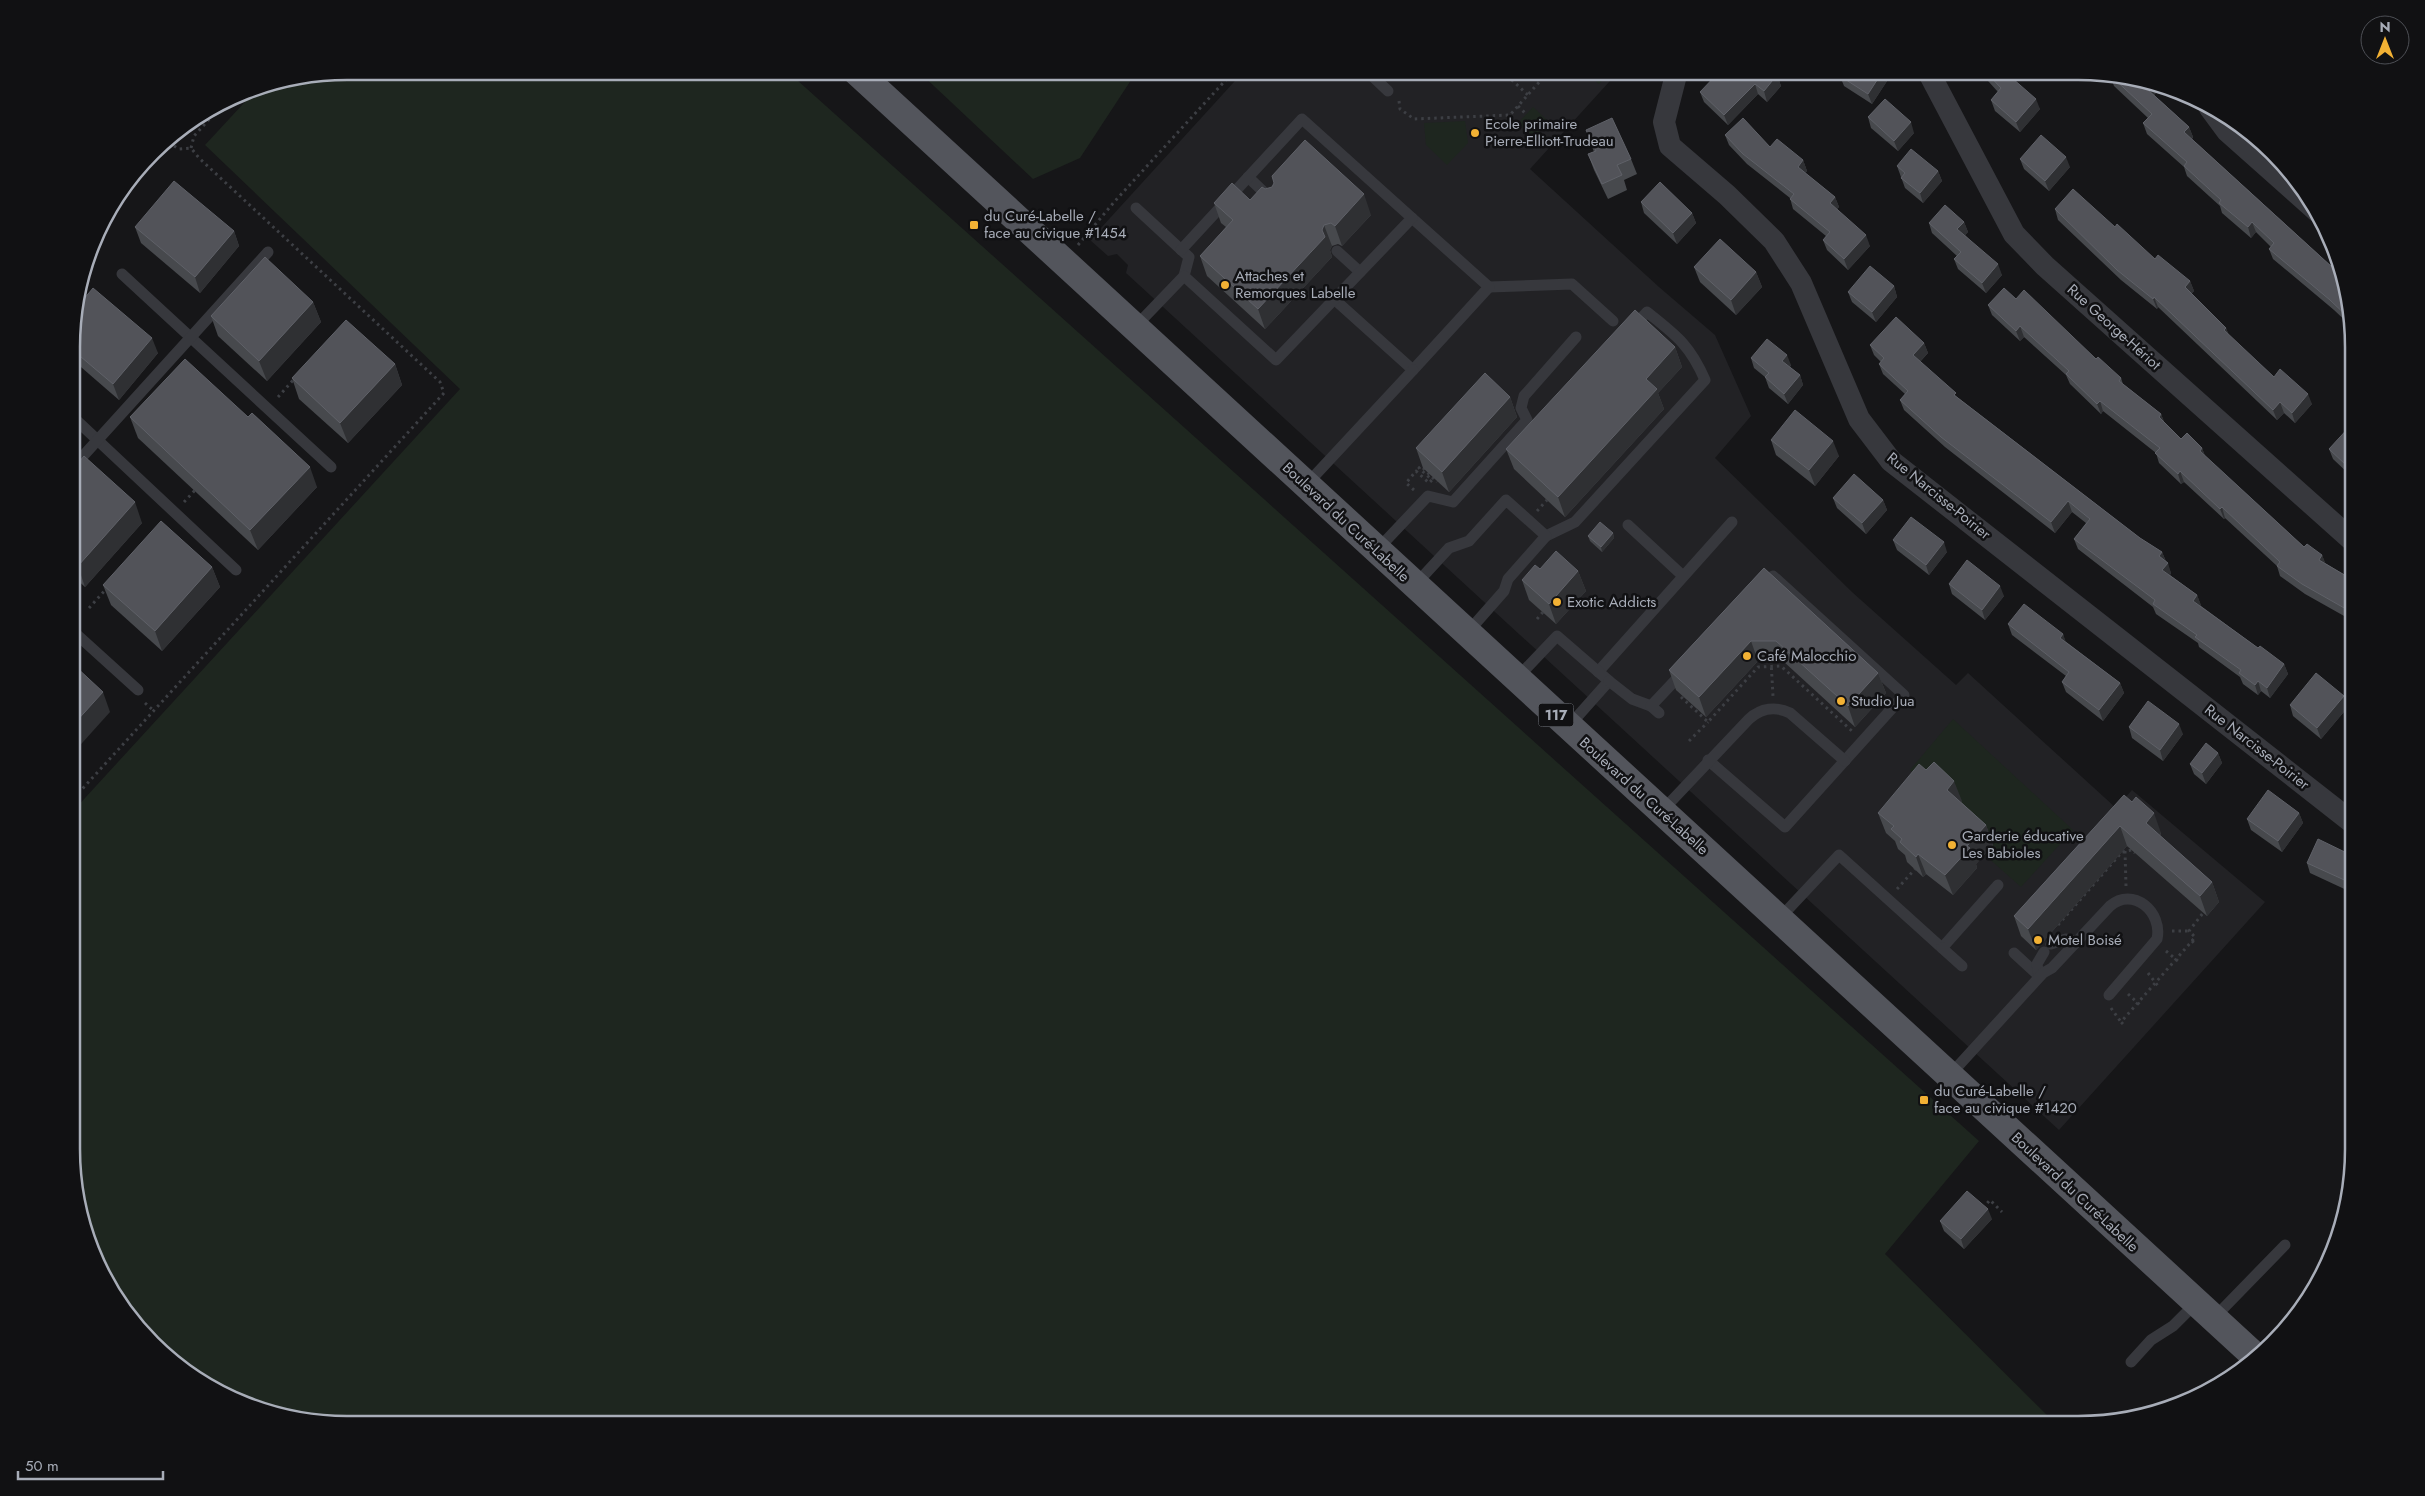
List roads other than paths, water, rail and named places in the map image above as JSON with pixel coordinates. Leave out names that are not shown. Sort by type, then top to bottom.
[{"type":"main road","name":"Boulevard du Curé-Labelle","points":[[866,80],[2251,1352]]},
{"type":"street","name":"Rue Narcisse-Poirier","points":[[1675,80],[1664,122],[1670,146],[1727,195],[1774,241],[1801,283],[1859,420],[1891,461],[2345,817]]},
{"type":"street","name":"Rue George-Hériot","points":[[1933,80],[2014,234],[2045,266],[2345,534]]},
{"type":"street","points":[[2220,121],[2227,131],[2294,191]]},
{"type":"lane","points":[[1377,80],[1391,93]]},
{"type":"lane","points":[[1182,250],[1302,119],[1489,287],[1572,284],[1614,322]]},
{"type":"lane","points":[[1248,177],[1274,202]]},
{"type":"lane","points":[[1135,327],[1184,276],[1189,257],[1136,208]]},
{"type":"lane","points":[[1184,276],[1276,360],[1412,218]]},
{"type":"lane","points":[[1337,251],[1360,272]]},
{"type":"lane","points":[[80,459],[268,252]]},
{"type":"lane","points":[[122,274],[331,467]]},
{"type":"lane","points":[[1306,485],[1489,287]]},
{"type":"lane","points":[[1334,300],[1413,370]]},
{"type":"lane","points":[[1467,633],[1504,591],[1508,579],[1546,536],[1575,522],[1705,380],[1696,358],[1684,342],[1647,312],[1627,334]]},
{"type":"lane","points":[[1377,550],[1428,496],[1453,502],[1527,420],[1522,408],[1524,396],[1576,337]]},
{"type":"lane","points":[[80,424],[236,570]]},
{"type":"lane","points":[[1415,585],[1449,548],[1469,541],[1506,500],[1546,536]]},
{"type":"lane","points":[[1598,672],[1732,522]]},
{"type":"lane","points":[[1628,525],[1683,576]]},
{"type":"lane","points":[[1708,760],[1785,827],[1904,695],[1773,576],[1752,598]]},
{"type":"lane","points":[[1516,679],[1557,636],[1608,681],[1632,699],[1655,710],[1692,663]]},
{"type":"lane","points":[[80,637],[138,690]]},
{"type":"lane","points":[[1568,727],[1608,681]]},
{"type":"lane","points":[[1661,812],[1708,760],[1753,715],[1763,710],[1785,711],[1796,717],[1845,761]]},
{"type":"lane","points":[[1779,919],[1839,855],[1962,966]]},
{"type":"lane","points":[[1942,948],[1998,885]]},
{"type":"lane","points":[[1949,1076],[2039,976],[2052,968],[2110,906],[2117,900],[2126,898],[2140,902],[2150,910],[2156,918],[2158,933],[2155,943],[2108,996]]},
{"type":"lane","points":[[2039,976],[2037,964],[2048,948],[2066,939],[2076,942]]},
{"type":"lane","points":[[2014,953],[2039,976]]},
{"type":"lane","points":[[2131,1362],[2151,1340],[2173,1326],[2205,1311],[2285,1244]]},
{"type":"place","name":"Ecole primaire Pierre-Elliott-Trudeau","points":[[1475,133]]},
{"type":"place","name":"du Curé-Labelle / face au civique #1454","points":[[974,225]]},
{"type":"place","name":"Attaches et Remorques Labelle","points":[[1225,285]]},
{"type":"place","name":"Exotic Addicts","points":[[1557,602]]},
{"type":"place","name":"Café Malocchio","points":[[1747,656]]},
{"type":"place","name":"Studio Jua","points":[[1841,701]]},
{"type":"place","name":"Garderie éducative Les Babioles","points":[[1952,845]]},
{"type":"place","name":"Motel Boisé","points":[[2038,940]]},
{"type":"place","name":"du Curé-Labelle / face au civique #1420","points":[[1924,1100]]}]
